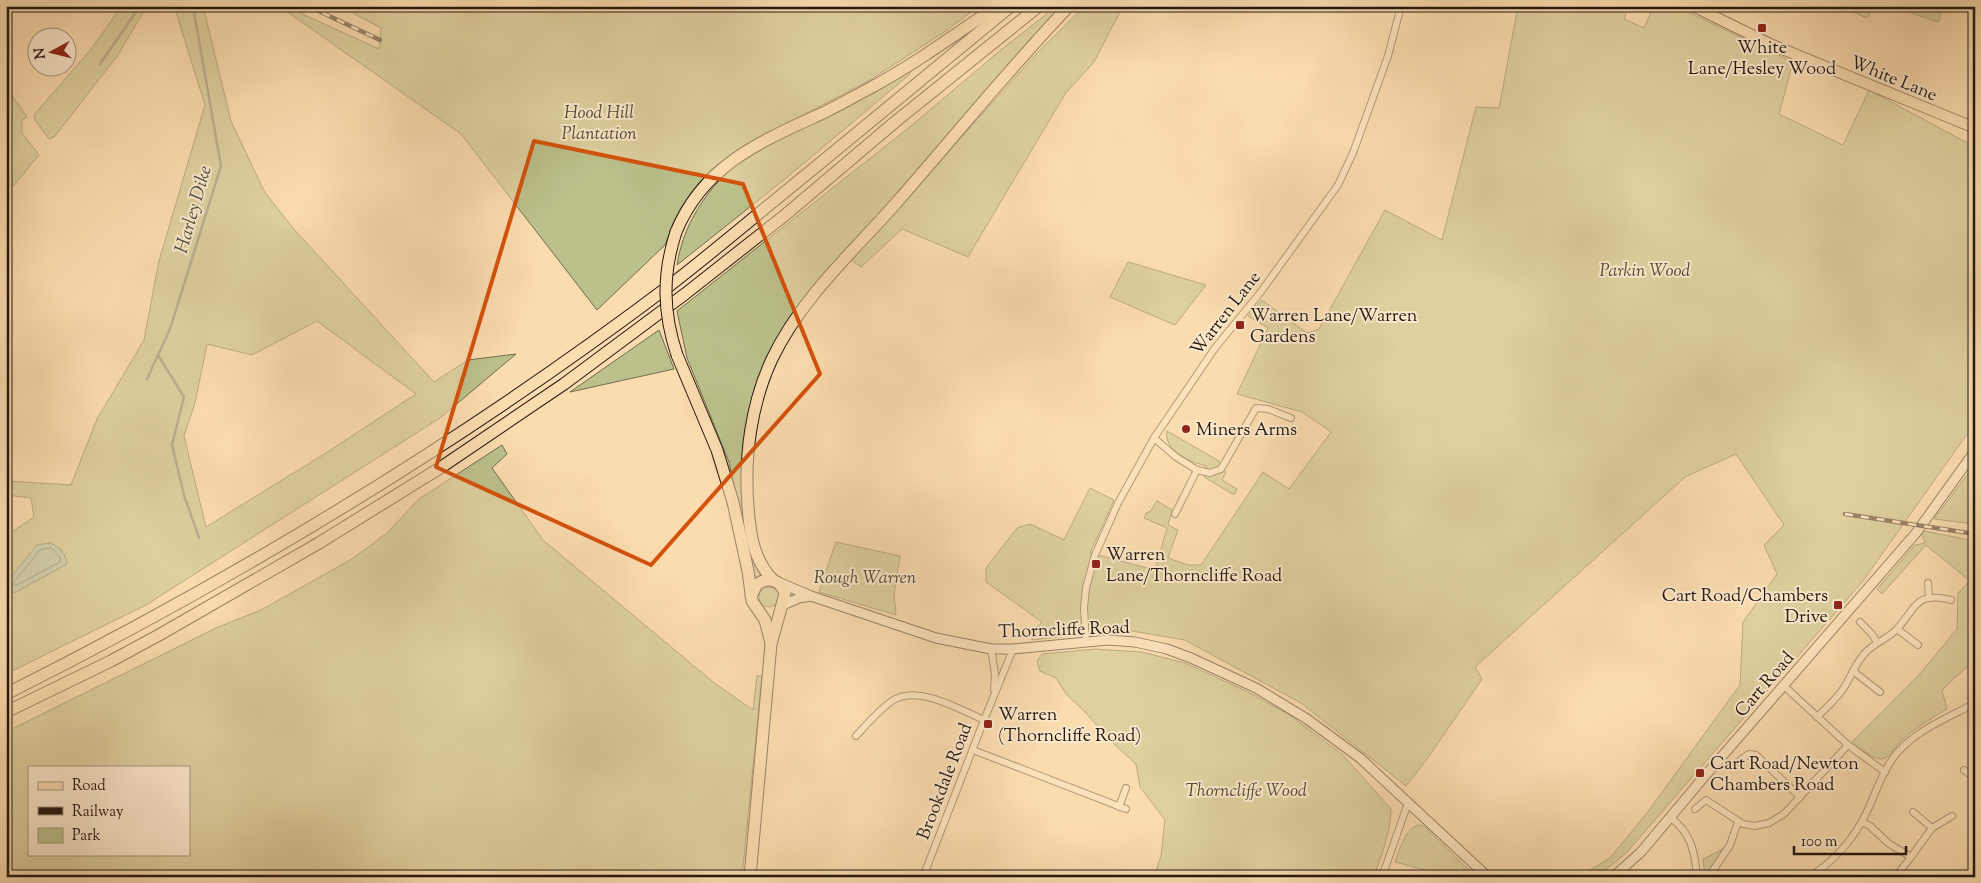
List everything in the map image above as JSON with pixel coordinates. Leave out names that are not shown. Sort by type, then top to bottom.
[{"type":"highway","points":[[771,644],[768,626],[751,596],[748,571],[726,477],[717,450],[676,356],[668,328],[665,300],[667,263],[676,232],[685,212],[697,195],[736,156],[874,86],[913,63],[997,6]]},
{"type":"highway","points":[[6,694],[133,629],[248,565],[392,478],[463,432],[670,285],[1010,6]]},
{"type":"highway","points":[[6,712],[151,639],[319,543],[440,468],[564,384],[686,294],[784,216],[1039,6]]},
{"type":"highway","points":[[750,877],[771,644],[786,594],[783,587],[762,567],[753,545],[748,504],[747,459],[758,399],[766,373],[780,344],[818,289],[896,203],[1031,46],[1070,6]]},
{"type":"highway","points":[[751,596],[757,584],[767,579],[775,581]]},
{"type":"highway","points":[[760,611],[772,613],[783,606]]},
{"type":"main road","name":"White Lane","points":[[1693,6],[1770,44],[1975,128]]},
{"type":"street","name":"Warren Lane","points":[[1086,641],[1084,608],[1086,588],[1095,555],[1114,510],[1145,452],[1215,348],[1260,293],[1338,185],[1353,153],[1388,56],[1401,6]]},
{"type":"street","points":[[1154,438],[1176,457],[1197,470],[1210,473],[1221,469],[1256,408],[1268,409],[1291,418]]},
{"type":"street","name":"Cart Road","points":[[1613,877],[1641,852],[1916,533],[1946,488],[1975,451]]},
{"type":"street","points":[[1175,514],[1197,470]]},
{"type":"street","name":"Thorncliffe Road","points":[[775,581],[811,596],[936,638],[991,648],[1013,649],[1108,640],[1135,642],[1167,649],[1256,688],[1315,724],[1360,758],[1488,877]]},
{"type":"street","points":[[1928,583],[1929,597]]},
{"type":"street","points":[[783,606],[799,598],[811,596]]},
{"type":"street","points":[[1817,716],[1840,694],[1852,671],[1865,653],[1876,642],[1897,629],[1912,608],[1929,597],[1951,600]]},
{"type":"street","points":[[1860,622],[1871,633],[1876,642]]},
{"type":"street","points":[[1897,629],[1918,645]]},
{"type":"street","name":"Brookdale Road","points":[[991,648],[995,674],[994,696]]},
{"type":"street","name":"Brookdale Road","points":[[923,877],[1013,649]]},
{"type":"street","points":[[1852,671],[1880,692]]},
{"type":"street","points":[[1784,686],[1848,745],[1885,772]]},
{"type":"street","points":[[856,736],[893,701],[911,694],[941,702],[984,720]]},
{"type":"street","points":[[1809,877],[1836,855],[1862,822],[1885,772],[1900,750],[1914,737],[1937,722],[1975,703]]},
{"type":"street","points":[[1695,809],[1703,801],[1708,801],[1738,822],[1755,826],[1769,823],[1784,814],[1848,745]]},
{"type":"street","points":[[973,750],[1122,808],[1126,788]]},
{"type":"street","points":[[1736,763],[1746,756],[1756,755],[1800,797]]},
{"type":"street","points":[[1964,770],[1975,778]]},
{"type":"street","points":[[1382,877],[1408,803]]},
{"type":"street","points":[[1913,812],[1932,828]]},
{"type":"street","points":[[1900,871],[1932,828],[1952,816]]},
{"type":"street","points":[[1670,818],[1690,838],[1697,877]]},
{"type":"street","points":[[1712,872],[1730,845],[1738,822]]},
{"type":"street","points":[[1862,822],[1870,826],[1888,843],[1911,857]]},
{"type":"highlighted area","points":[[534,141],[743,184],[820,374],[651,565],[436,467]]},
{"type":"green space","points":[[122,6],[147,6],[118,55],[55,136],[49,139],[35,120],[34,115],[66,78],[78,78],[78,64]]},
{"type":"green space","points":[[178,6],[203,6],[231,121],[264,191],[292,227],[434,382],[468,360],[516,354],[440,418],[146,605],[6,674],[6,591],[14,593],[67,564],[61,549],[51,543],[37,545],[6,585],[6,536],[34,517],[31,498],[6,495],[6,481],[71,485],[97,419],[144,340],[159,261],[205,105],[175,9]],"holes":[[[317,321],[416,394],[326,453],[206,527],[184,436],[195,403],[207,344],[252,355]]]},
{"type":"green space","name":"Hood Hill Plantation","points":[[279,6],[285,6],[379,49],[381,28],[340,6],[979,6],[946,31],[870,80],[750,143],[710,170],[683,205],[665,245],[597,310],[461,134]]},
{"type":"green space","points":[[1057,6],[1064,6],[958,128],[806,296],[747,425],[756,565],[761,575],[754,580],[729,462],[687,358],[677,311],[911,126],[1002,49]]},
{"type":"green space","points":[[1085,6],[1123,6],[1094,62],[1065,94],[968,257],[902,229],[861,267],[851,260],[1038,52]]},
{"type":"green space","name":"Parkin Wood","points":[[1518,6],[1629,6],[1624,19],[1644,28],[1654,6],[1675,6],[1793,62],[1779,114],[1843,145],[1869,90],[1975,147],[1975,423],[1863,581],[1627,852],[1597,877],[1579,877],[1610,858],[1647,813],[1740,685],[1743,622],[1777,574],[1764,545],[1784,525],[1736,454],[1685,477],[1475,667],[1482,679],[1406,786],[1301,703],[1185,640],[1085,623],[1086,634],[1032,640],[1035,629],[1042,622],[986,582],[986,568],[1017,528],[1030,524],[1064,540],[1090,488],[1114,500],[1090,553],[1155,570],[1167,528],[1144,518],[1157,501],[1172,510],[1168,525],[1178,530],[1168,558],[1188,565],[1201,565],[1263,472],[1289,489],[1331,432],[1302,412],[1237,394],[1268,328],[1248,316],[1262,300],[1307,333],[1319,329],[1385,210],[1442,240],[1476,107],[1499,108]]},
{"type":"green space","points":[[1840,6],[1875,6],[1867,18]]},
{"type":"green space","points":[[1891,6],[1975,6],[1975,13],[1943,8],[1938,22]]},
{"type":"green space","points":[[908,70],[911,71],[909,75],[785,179],[677,265],[686,231],[694,216],[713,187],[737,163],[751,153]]},
{"type":"green space","points":[[6,87],[27,117],[22,120],[22,133],[39,155],[6,195]]},
{"type":"green space","points":[[1128,262],[1206,285],[1175,325],[1110,297]]},
{"type":"green space","points":[[659,330],[674,369],[570,392]]},
{"type":"green space","points":[[1167,431],[1219,461],[1226,472],[1222,480],[1237,489],[1234,495],[1204,477],[1206,466],[1193,462],[1173,449],[1167,438]]},
{"type":"green space","points":[[502,445],[507,454],[492,468],[543,540],[713,682],[753,710],[757,676],[762,676],[742,877],[6,877],[6,732],[216,628],[261,610],[352,559],[387,533],[419,499]]},
{"type":"green space","points":[[1973,467],[1975,468],[1975,524],[1934,519]]},
{"type":"green space","points":[[1924,531],[1975,541],[1975,659],[1942,690],[1947,709],[1910,733],[1887,757],[1878,759],[1866,753],[1852,742],[1919,675],[1957,629],[1958,593],[1970,581],[1926,545],[1882,594],[1877,589],[1915,545],[1925,543],[1922,534]]},
{"type":"green space","name":"Rough Warren","points":[[836,542],[900,556],[894,594],[896,615],[819,592]]},
{"type":"green space","points":[[769,587],[776,590],[779,597],[776,604],[769,607],[762,604],[759,597],[762,590]]},
{"type":"green space","name":"Thorncliffe Wood","points":[[1095,649],[1142,652],[1185,663],[1246,691],[1288,714],[1343,755],[1391,809],[1387,835],[1374,877],[1154,877],[1161,856],[1165,820],[1140,787],[1136,764],[1066,694],[1056,678],[1040,671],[1037,661],[1042,654]]},
{"type":"green space","points":[[1418,825],[1424,826],[1476,877],[1451,877],[1395,862],[1409,831]]},
{"type":"green space","points":[[1727,844],[1709,872],[1711,877],[1705,877],[1703,859],[1721,850]]},
{"type":"water","points":[[51,543],[62,552],[67,564],[14,593],[6,591],[8,581],[37,545]]},
{"type":"waterway","points":[[100,64],[140,6]]},
{"type":"waterway","name":"Harley Dike","points":[[147,379],[170,329],[221,166],[193,6]]},
{"type":"waterway","name":"Harley Dike","points":[[158,355],[184,397],[172,445],[184,495],[199,538]]},
{"type":"railway","points":[[308,6],[380,40]]},
{"type":"railway","points":[[1845,514],[1975,534]]},
{"type":"place","name":"White Lane/Hesley Wood","points":[[1762,28]]},
{"type":"place","name":"Warren Lane/Warren Gardens","points":[[1240,325]]},
{"type":"place","name":"Miners Arms","points":[[1186,429]]},
{"type":"place","name":"Warren Lane/Thorncliffe Road","points":[[1096,564]]},
{"type":"place","name":"Cart Road/Chambers Drive","points":[[1838,605]]},
{"type":"place","name":"Warren (Thorncliffe Road)","points":[[988,724]]},
{"type":"place","name":"Cart Road/Newton Chambers Road","points":[[1700,773]]}]
